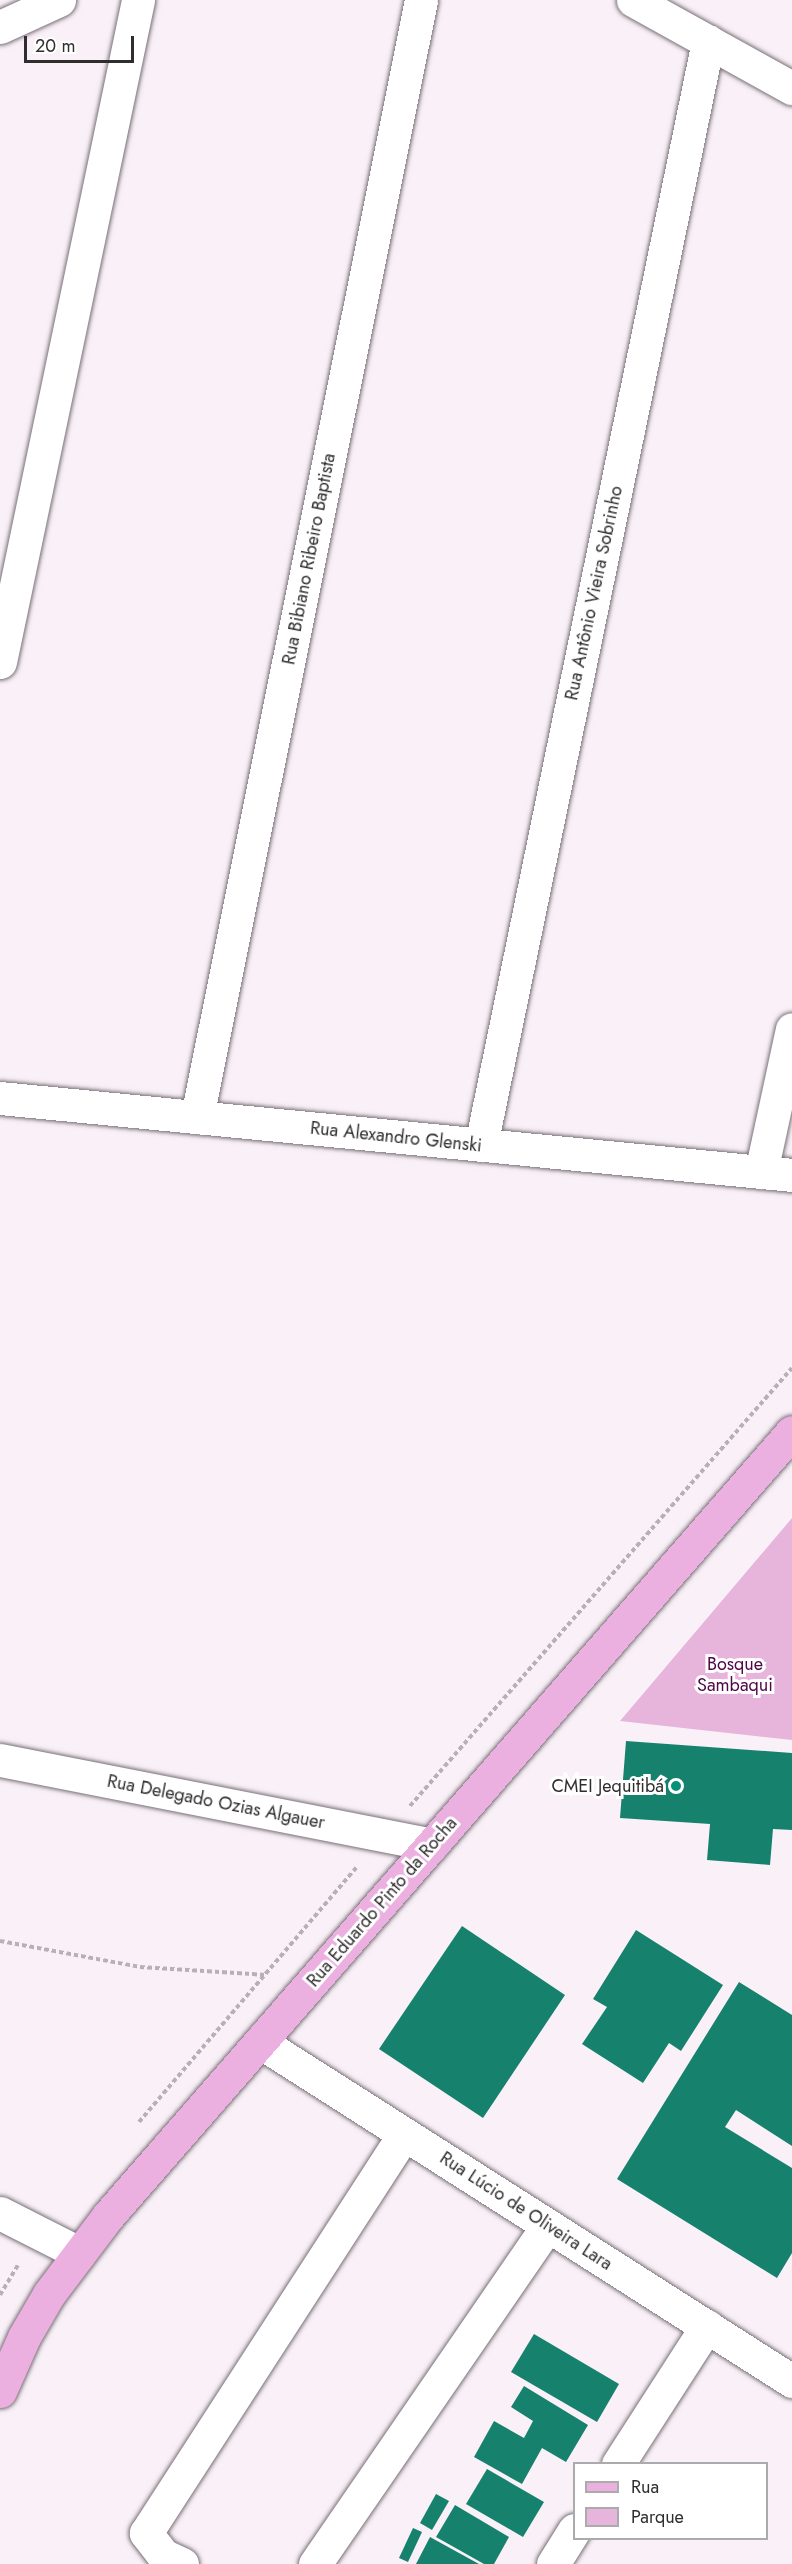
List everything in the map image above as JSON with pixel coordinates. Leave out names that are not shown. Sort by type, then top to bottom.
[{"type":"main road","name":"Rua Eduardo Pinto da Rocha","points":[[0,2391],[24,2337],[79,2253],[792,1432]]},
{"type":"street","points":[[0,27],[59,0]]},
{"type":"street","points":[[0,662],[138,0]]},
{"type":"street","name":"Rua Bibiano Ribeiro Baptista","points":[[197,1118],[421,0]]},
{"type":"street","points":[[633,0],[792,88]]},
{"type":"street","name":"Rua Antônio Vieira Sobrinho","points":[[481,1145],[708,41]]},
{"type":"street","points":[[776,1174],[792,1029]]},
{"type":"street","name":"Rua Alexandro Glenski","points":[[0,1098],[776,1174]]},
{"type":"street","name":"Rua Delegado Ozias Algauer","points":[[0,1760],[432,1845]]},
{"type":"street","name":"Rua Lúcio de Oliveira Lara","points":[[260,2042],[792,2381]]},
{"type":"street","points":[[182,2564],[163,2555],[146,2533],[404,2134]]},
{"type":"street","points":[[0,2213],[41,2236],[79,2253]]},
{"type":"street","points":[[315,2564],[548,2225]]},
{"type":"street","points":[[619,2462],[707,2326]]},
{"type":"street","points":[[553,2564],[573,2532]]},
{"type":"path","points":[[402,1814],[792,1368]]},
{"type":"path","points":[[134,2128],[348,1880]]},
{"type":"path","points":[[0,1941],[140,1967],[317,1977]]},
{"type":"path","points":[[0,2295],[41,2236]]},
{"type":"green space","name":"Bosque Sambaqui","points":[[792,1518],[792,1740],[620,1721]]},
{"type":"building","points":[[626,1741],[792,1753],[792,1830],[773,1829],[770,1865],[707,1860],[710,1824],[620,1818]]},
{"type":"building","points":[[462,1926],[565,1995],[483,2118],[379,2049]]},
{"type":"building","points":[[636,1930],[723,1985],[681,2051],[669,2043],[643,2083],[582,2044],[607,2007],[593,1999]]},
{"type":"building","points":[[739,1982],[792,2015],[792,2146],[736,2110],[725,2127],[792,2168],[792,2253],[777,2278],[617,2179]]},
{"type":"building","points":[[534,2334],[619,2384],[597,2422],[511,2372]]},
{"type":"building","points":[[524,2386],[588,2425],[566,2462],[542,2448],[522,2484],[474,2457],[494,2421],[524,2438],[533,2421],[511,2407]]},
{"type":"building","points":[[487,2469],[544,2502],[523,2537],[466,2504]]},
{"type":"building","points":[[436,2494],[449,2501],[432,2530],[420,2523]]},
{"type":"building","points":[[455,2505],[509,2537],[494,2564],[484,2564],[436,2537]]},
{"type":"building","points":[[413,2528],[422,2532],[408,2562],[399,2558]]},
{"type":"building","points":[[430,2537],[479,2564],[416,2564]]},
{"type":"place","name":"CMEI Jequitibá","points":[[676,1786]]}]
